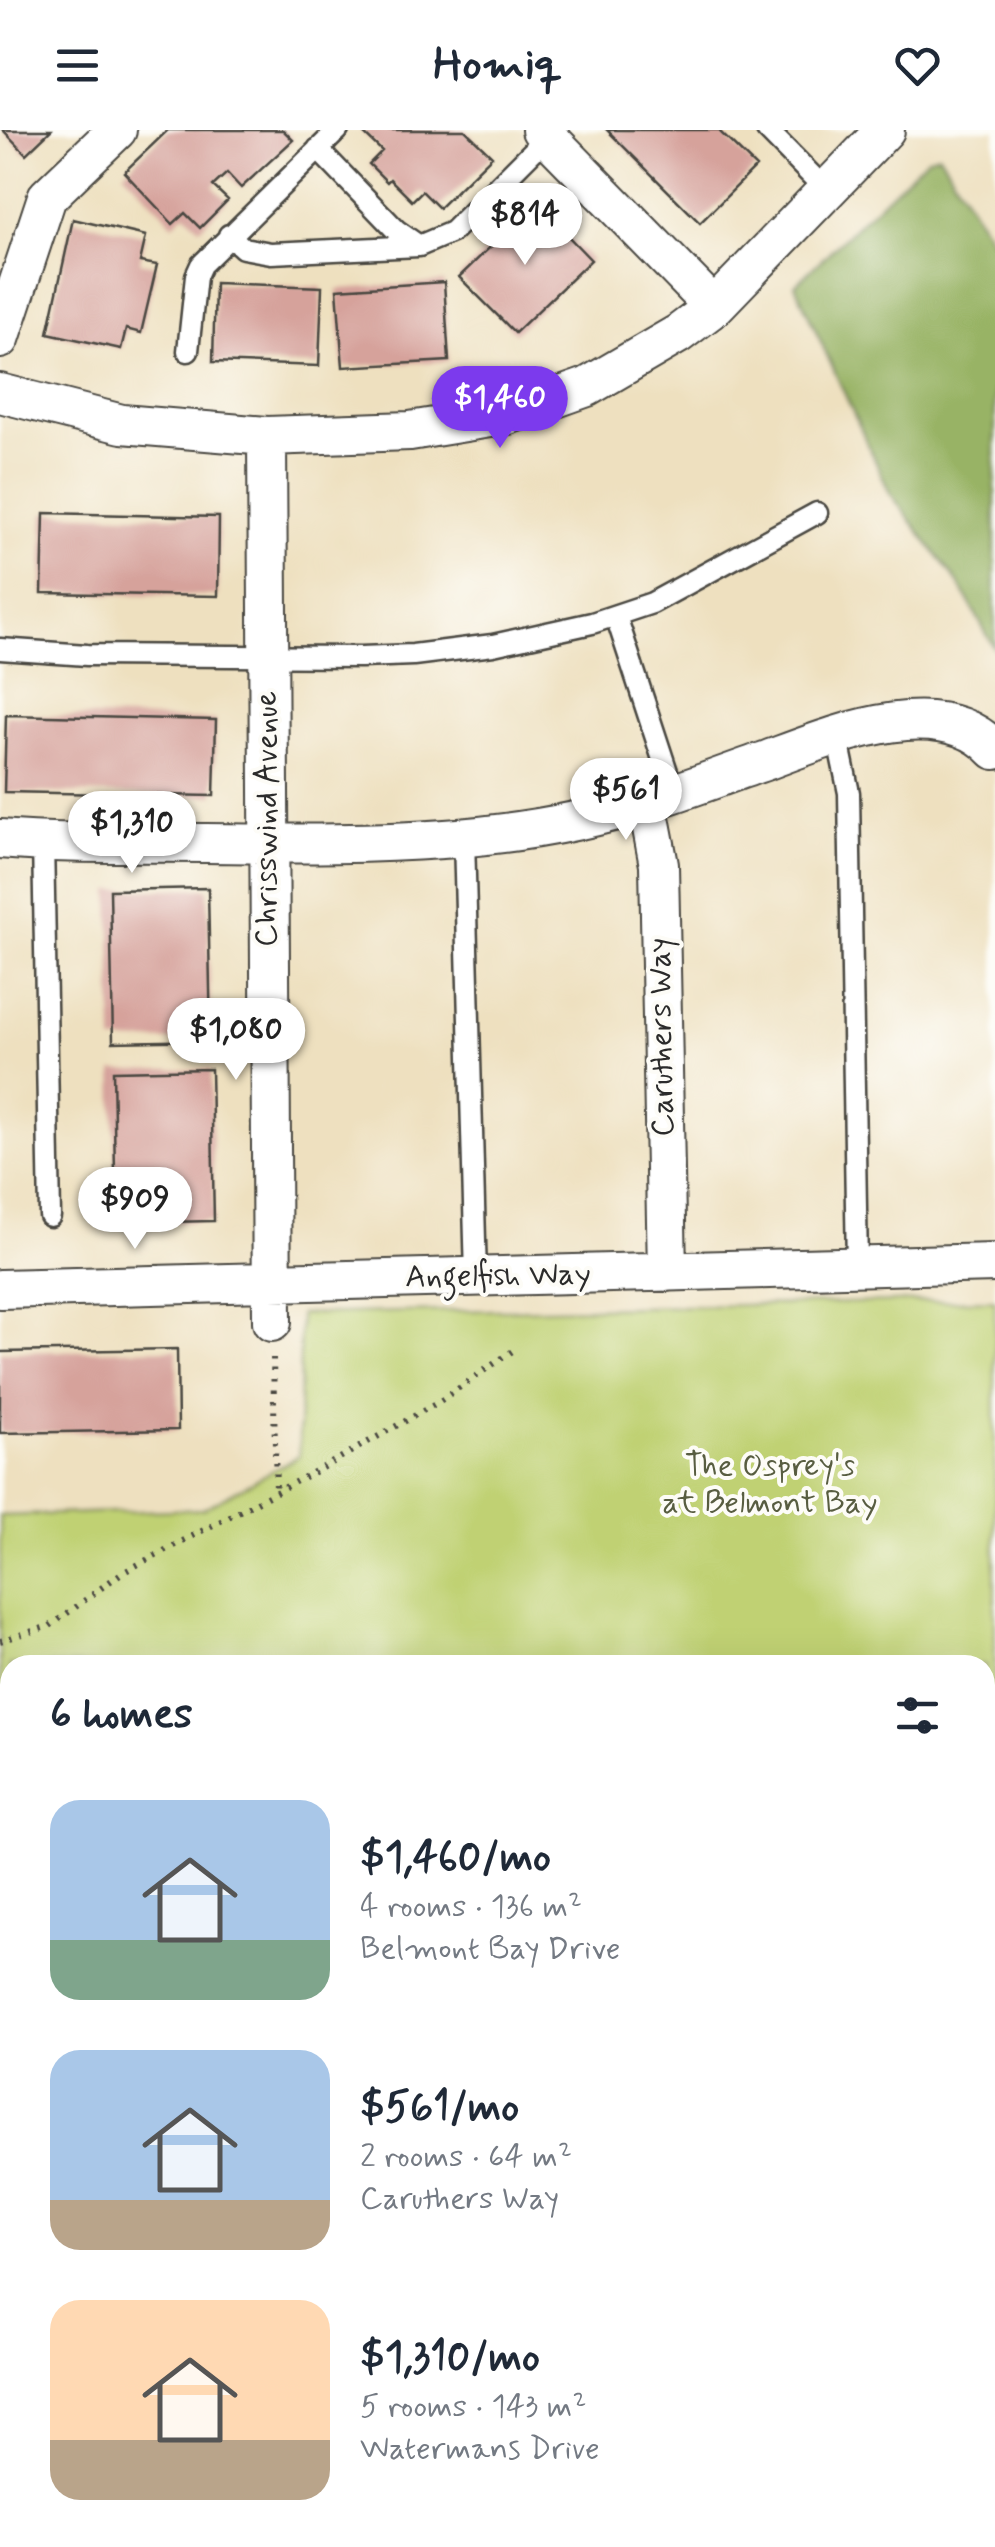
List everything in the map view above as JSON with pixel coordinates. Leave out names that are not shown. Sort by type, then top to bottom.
[{"type":"street","points":[[0,339],[47,198],[117,130]]},
{"type":"street","points":[[0,393],[122,424],[267,436],[410,430],[508,416],[552,402],[632,363],[714,308],[885,130]]},
{"type":"street","points":[[544,133],[714,308]]},
{"type":"street","name":"Chrisswind Avenue","points":[[267,436],[272,1322]]},
{"type":"street","points":[[0,839],[436,842],[587,818],[660,798],[837,735],[887,723],[944,724],[966,730],[995,750]]},
{"type":"street","name":"Caruthers Way","points":[[660,798],[666,1272]]},
{"type":"street","name":"Angelfish Way","points":[[0,1289],[995,1264]]},
{"type":"lane","points":[[188,351],[196,276],[209,255],[338,130]]},
{"type":"lane","points":[[767,130],[826,190]]},
{"type":"lane","points":[[228,235],[243,248],[272,253],[419,246],[452,232],[544,133]]},
{"type":"lane","points":[[318,149],[396,230],[419,246]]},
{"type":"lane","points":[[0,649],[87,656],[266,658],[451,652],[542,636],[652,603],[817,514]]},
{"type":"lane","points":[[616,616],[660,798]]},
{"type":"lane","points":[[837,735],[849,793],[857,1267]]},
{"type":"lane","points":[[464,838],[476,1277]]},
{"type":"lane","points":[[43,841],[50,1216]]},
{"type":"path","points":[[272,1322],[276,1492]]},
{"type":"path","points":[[0,1641],[50,1626],[120,1574],[438,1403],[514,1350]]},
{"type":"green space","points":[[939,154],[995,246],[995,649],[959,584],[890,493],[795,285],[928,157]]},
{"type":"green space","name":"The Osprey's at Belmont Bay","points":[[995,1300],[995,1655],[0,1655],[0,1516],[203,1509],[299,1456],[300,1314]]},
{"type":"building","points":[[3,130],[51,130],[26,154]]},
{"type":"building","points":[[168,130],[283,130],[293,140],[241,188],[227,173],[213,186],[228,200],[200,228],[185,213],[173,224],[124,172]]},
{"type":"building","points":[[360,130],[465,130],[492,156],[439,208],[422,191],[412,201],[390,179],[387,182],[369,164],[382,151]]},
{"type":"building","points":[[607,130],[718,130],[756,167],[700,223]]},
{"type":"building","points":[[536,203],[591,260],[515,333],[459,277]]},
{"type":"building","points":[[73,219],[146,236],[140,262],[157,265],[141,333],[126,329],[121,349],[48,333]]},
{"type":"building","points":[[444,282],[449,361],[343,367],[337,289]]},
{"type":"building","points":[[215,283],[322,287],[319,366],[213,362]]},
{"type":"building","points":[[44,513],[219,517],[218,596],[42,593]]},
{"type":"building","points":[[6,715],[216,720],[214,796],[4,792]]},
{"type":"building","points":[[208,888],[211,1040],[113,1042],[110,890]]},
{"type":"building","points":[[211,1069],[214,1221],[116,1223],[113,1071]]},
{"type":"building","points":[[177,1349],[178,1430],[0,1433],[0,1352]]}]
